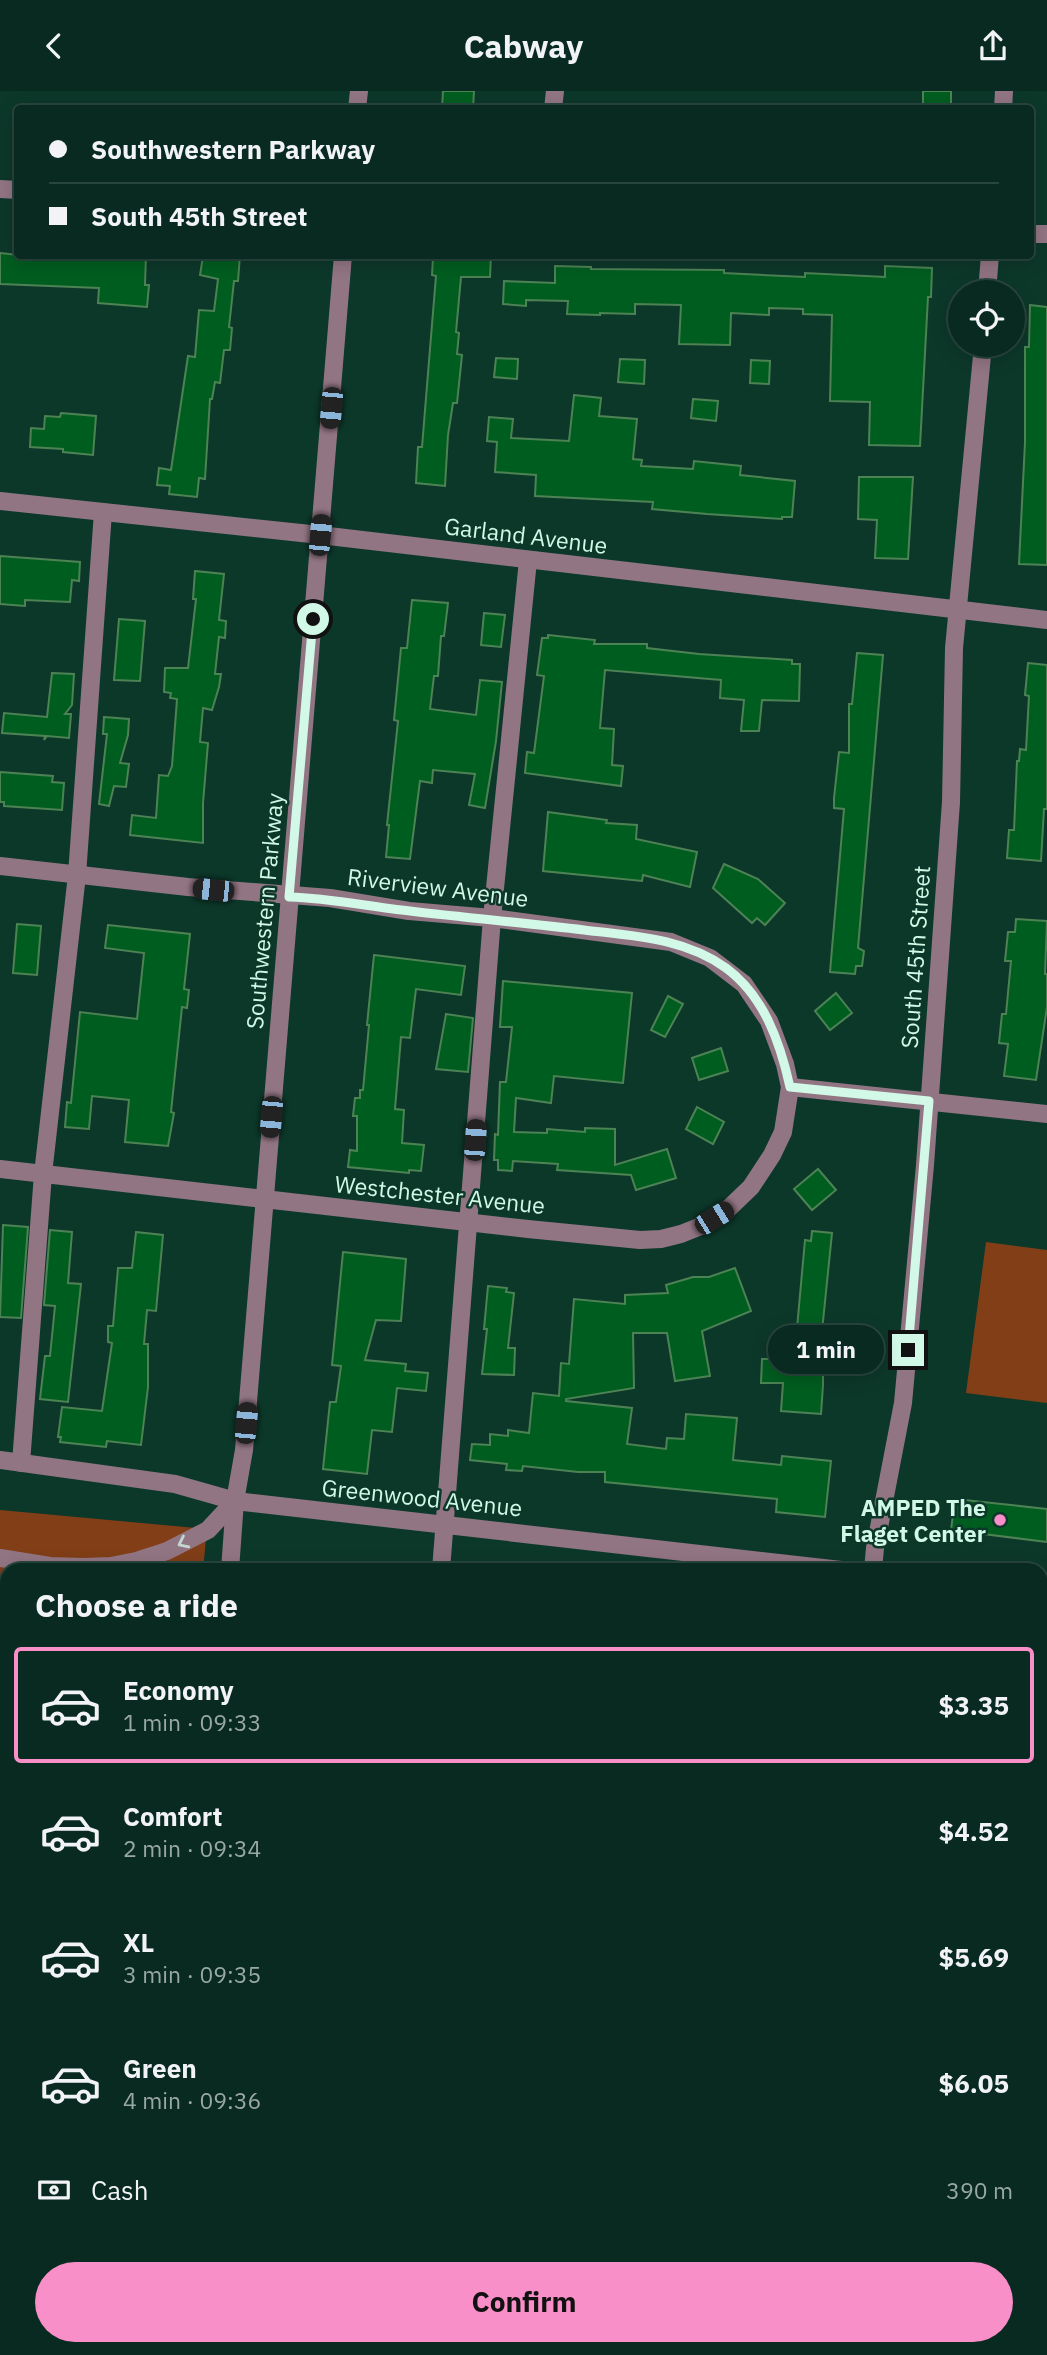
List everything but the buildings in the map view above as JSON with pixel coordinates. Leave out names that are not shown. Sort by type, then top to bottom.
[{"type":"street","name":"Southwestern Parkway","points":[[231,1563],[235,1501],[243,1450],[343,259]]},
{"type":"street","points":[[988,280],[990,259]]},
{"type":"street","name":"South 45th Street","points":[[874,1563],[903,1403],[951,802],[954,648],[982,357]]},
{"type":"street","name":"Garland Avenue","points":[[0,501],[320,535],[1047,620]]},
{"type":"street","points":[[21,1462],[43,1174],[77,874],[103,512]]},
{"type":"street","points":[[442,1563],[492,918],[528,560]]},
{"type":"street","name":"Riverview Avenue","points":[[0,866],[289,897],[330,898],[409,911],[492,918],[671,942],[710,958],[744,984],[769,1021],[785,1064],[790,1087]]},
{"type":"street","points":[[790,1087],[1047,1114]]},
{"type":"street","name":"Westchester Avenue","points":[[0,1169],[640,1240],[681,1234],[701,1226],[727,1210],[751,1187],[783,1132],[790,1087]]},
{"type":"street","name":"Greenwood Avenue","points":[[0,1460],[175,1484],[235,1501],[779,1563]]},
{"type":"street","points":[[126,1563],[167,1551],[208,1530],[235,1501]]},
{"type":"street","points":[[0,1558],[31,1563]]},
{"type":"shaded area","points":[[986,1242],[1047,1250],[1047,1403],[966,1393]]},
{"type":"shaded area","points":[[0,1510],[207,1529],[204,1563],[0,1563]]},
{"type":"place","name":"AMPED The Flaget Center","points":[[1000,1520]]},
{"type":"route","points":[[313,619],[289,897],[330,898],[409,911],[492,918],[671,942],[710,958],[744,984],[769,1021],[785,1064],[790,1087],[929,1101],[908,1350]]}]
